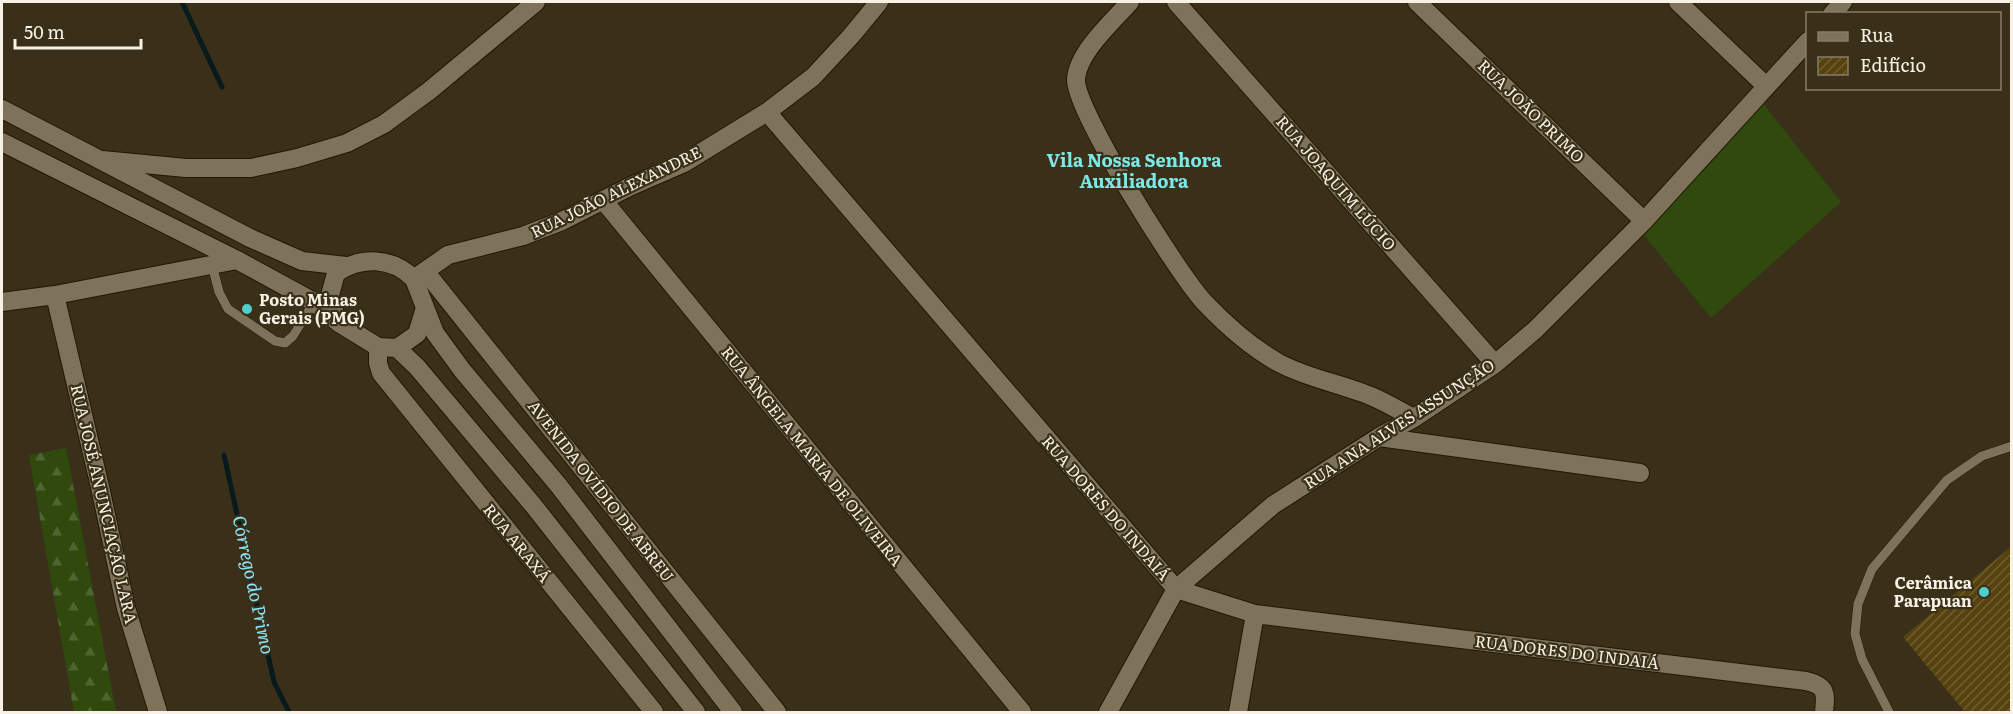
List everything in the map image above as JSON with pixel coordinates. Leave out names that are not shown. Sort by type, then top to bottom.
[{"type":"street","points":[[102,160],[186,168],[251,168],[297,158],[347,143],[384,124],[429,91],[536,2]]},
{"type":"street","name":"RUA JOÃO ALEXANDRE","points":[[419,275],[448,255],[524,236],[562,221],[684,163],[767,112],[813,77],[879,2]]},
{"type":"street","points":[[1130,2],[1082,59],[1077,71],[1076,83],[1092,126],[1163,244],[1204,302],[1241,336],[1278,362],[1301,373],[1374,397],[1414,418]]},
{"type":"street","name":"RUA JOAQUIM LÚCIO","points":[[1176,2],[1495,364]]},
{"type":"street","name":"RUA JOÃO PRIMO","points":[[1417,2],[1644,221]]},
{"type":"street","points":[[1678,2],[1766,86]]},
{"type":"street","name":"RUA ANA ALVES ASSUNÇÃO","points":[[1108,712],[1176,589],[1273,505],[1379,437],[1414,418],[1495,364],[1535,330],[1644,221],[1806,42]]},
{"type":"street","points":[[2,110],[250,238],[302,261],[346,266]]},
{"type":"street","name":"RUA DORES DO INDAIÁ","points":[[767,112],[1176,589],[1255,614],[1806,681],[1817,684],[1823,689],[1825,705]]},
{"type":"street","points":[[2,142],[237,260],[314,302],[339,323],[378,346],[397,348],[417,367],[533,505],[696,712]]},
{"type":"street","name":"RUA ÂNGELA MARIA DE OLIVEIRA","points":[[603,200],[1022,712]]},
{"type":"street","points":[[2,302],[55,295],[237,260]]},
{"type":"street","points":[[339,323],[329,299],[336,273],[346,266],[359,261],[384,261],[419,275],[424,308],[417,334],[397,348]]},
{"type":"street","name":"AVENIDA OVÍDIO DE ABREU","points":[[419,275],[777,712]]},
{"type":"street","name":"RUA JOSÉ ANUNCIAÇÃO LARA","points":[[55,295],[126,608],[158,712]]},
{"type":"street","name":"AVENIDA OVÍDIO DE ABREU","points":[[424,308],[435,333],[462,370],[559,486],[733,712]]},
{"type":"street","name":"RUA ARAXÁ","points":[[378,346],[378,363],[381,374],[654,712]]},
{"type":"street","points":[[1379,437],[1640,473]]},
{"type":"street","points":[[1238,712],[1255,614]]},
{"type":"lane","points":[[212,265],[222,301],[228,309],[274,341],[285,343],[293,336],[314,302]]},
{"type":"lane","points":[[1889,712],[1862,660],[1855,634],[1858,604],[1872,569],[1947,480],[1982,456],[2012,446]]},
{"type":"green space","points":[[1761,101],[1841,202],[1711,318],[1643,234]]},
{"type":"green space","points":[[66,448],[116,712],[74,712],[29,455]]},
{"type":"building","name":"Cerâmica Parapuan","points":[[2012,546],[2012,712],[1965,712],[1903,637]]},
{"type":"waterway","name":"Córrego do Primo","points":[[182,2],[222,87]]},
{"type":"waterway","name":"Córrego do Primo","points":[[224,455],[274,682],[289,712]]},
{"type":"place","name":"Posto Minas Gerais (PMG)","points":[[247,309]]},
{"type":"place","name":"Cerâmica Parapuan","points":[[1984,592]]},
{"type":"district","name":"Vila Nossa Senhora Auxiliadora","points":[[1134,171]]}]
